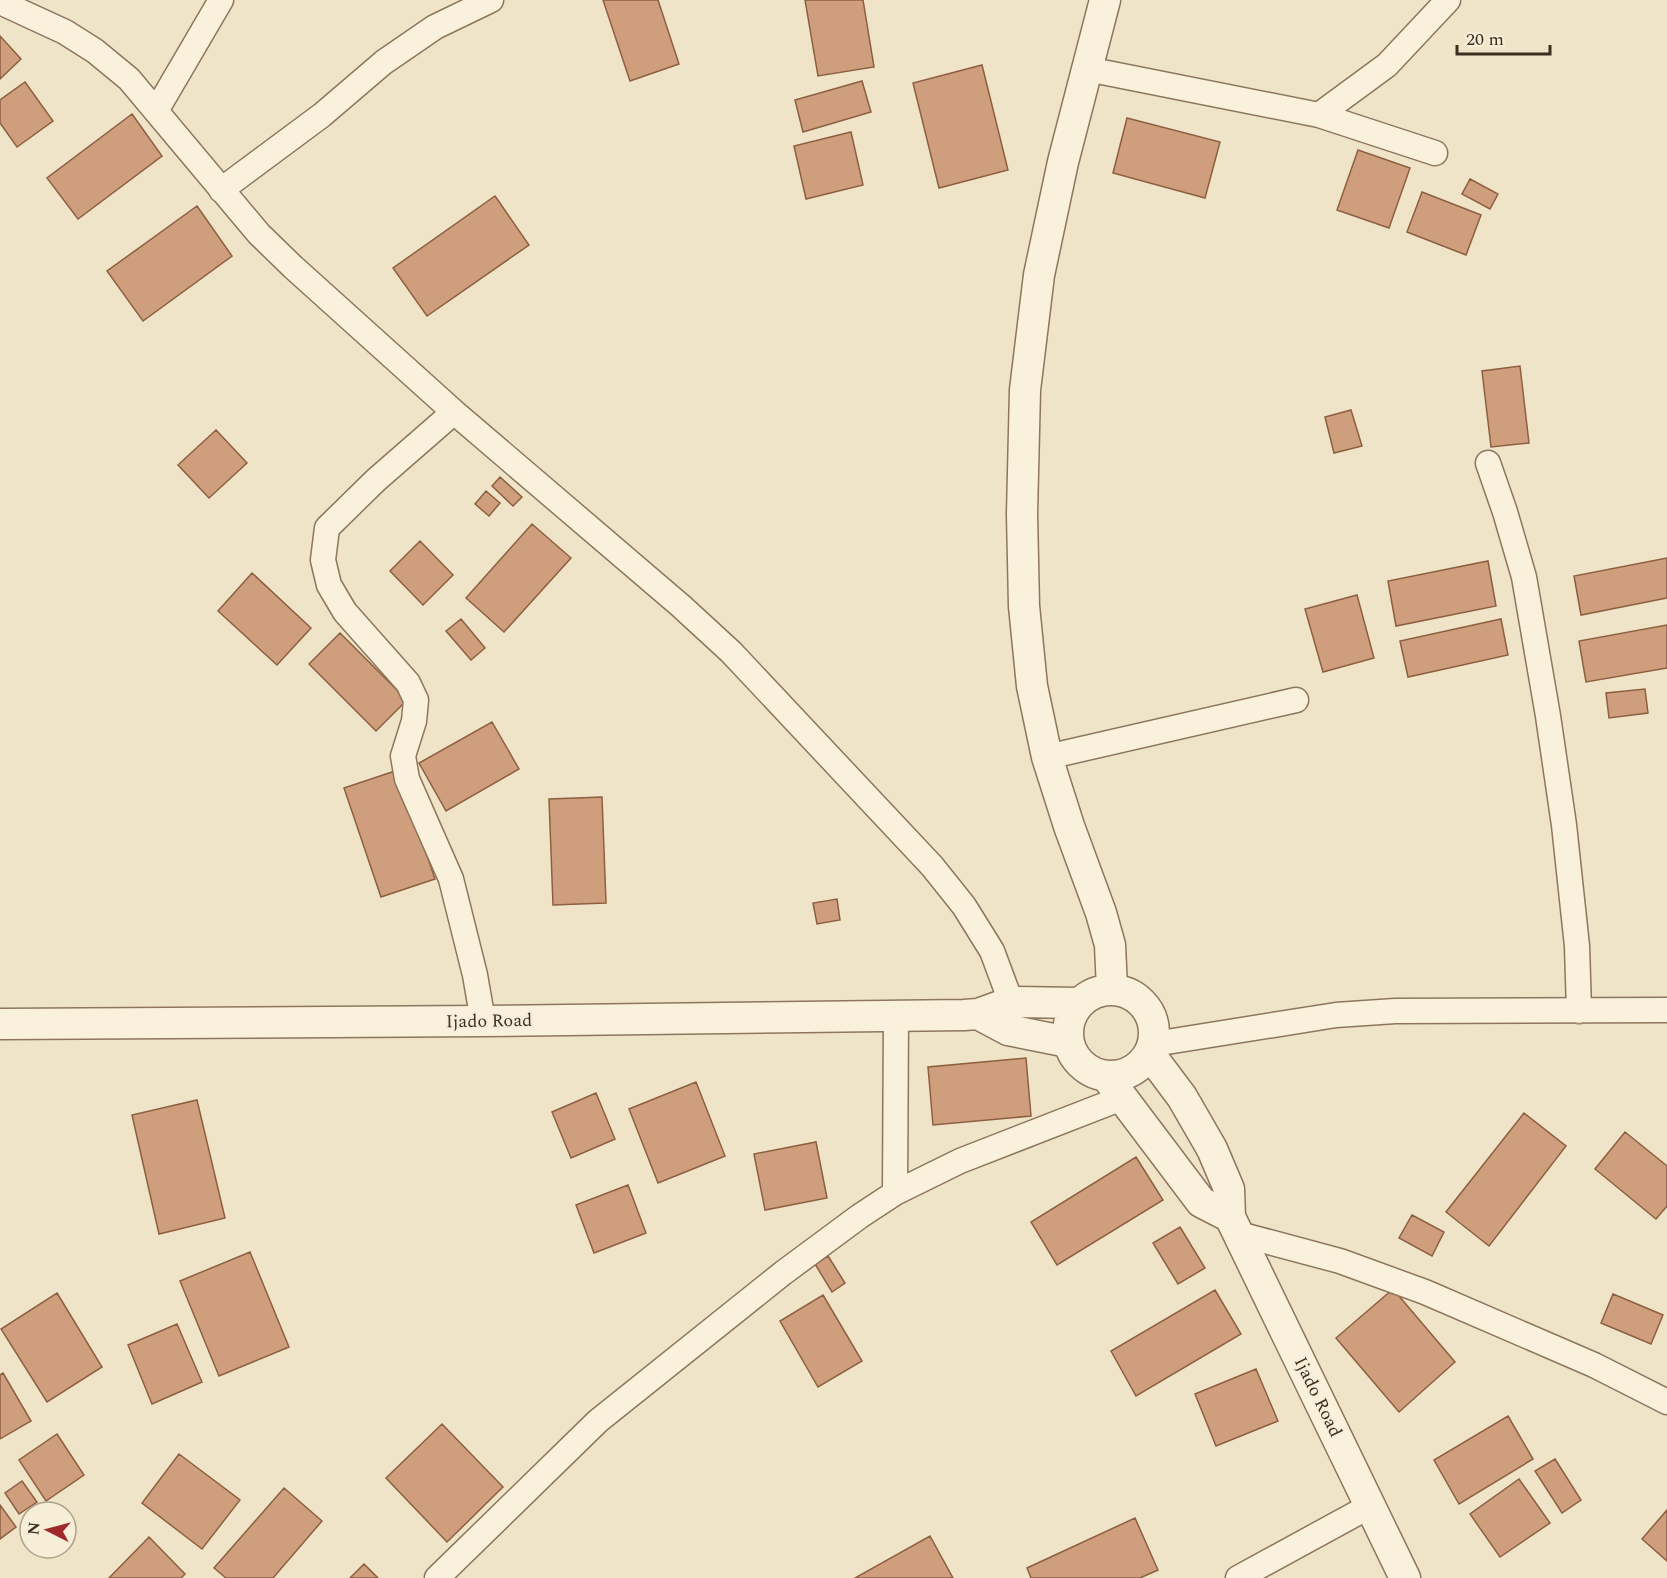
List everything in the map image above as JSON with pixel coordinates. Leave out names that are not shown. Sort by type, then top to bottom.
[{"type":"street","points":[[156,111],[221,0]]},
{"type":"street","points":[[221,190],[322,115],[384,62],[435,27],[491,0]]},
{"type":"street","points":[[1105,0],[1063,162],[1039,275],[1025,390],[1022,514],[1024,606],[1032,686],[1047,757],[1110,945],[1112,989]]},
{"type":"street","points":[[1319,115],[1387,65],[1448,0]]},
{"type":"street","points":[[0,2],[65,32],[95,51],[129,79],[259,234],[293,267],[454,412],[681,606],[730,652],[932,866],[964,906],[992,951],[1011,1002]]},
{"type":"street","points":[[1087,69],[1319,115],[1435,153]]},
{"type":"street","points":[[454,412],[376,480],[327,528],[323,560],[329,585],[345,612],[408,683],[416,700],[414,721],[403,756],[407,779],[451,879],[475,975],[483,1021]]},
{"type":"street","points":[[1488,463],[1524,577],[1548,716],[1564,825],[1577,946],[1579,1011]]},
{"type":"street","points":[[1047,757],[1296,700]]},
{"type":"street","points":[[437,1578],[598,1421],[783,1273],[860,1216],[895,1194],[1114,1087],[1122,1076],[1136,1069],[1151,1048],[1154,1030],[1151,1016],[1136,996],[1112,989],[1098,991],[1078,1004],[1071,1015],[1068,1042],[1073,1055],[1082,1066],[1114,1087],[1202,1202],[1234,1226],[1425,1292],[1594,1365],[1667,1402]]},
{"type":"street","name":"Ijado Road","points":[[0,1024],[483,1021],[978,1014],[1011,1002],[1078,1004]]},
{"type":"street","points":[[1151,1048],[1336,1016],[1395,1011],[1667,1010]]},
{"type":"street","name":"Ijado Road","points":[[978,1014],[1008,1030],[1068,1042]]},
{"type":"street","points":[[895,1194],[896,1015]]},
{"type":"street","name":"Ijado Road","points":[[1151,1048],[1212,1149],[1229,1189],[1234,1226],[1405,1578]]},
{"type":"street","points":[[1238,1578],[1370,1506]]},
{"type":"building","points":[[603,0],[658,0],[679,64],[630,81]]},
{"type":"building","points":[[805,0],[863,0],[874,67],[818,76]]},
{"type":"building","points":[[0,36],[21,59],[0,79]]},
{"type":"building","points":[[982,65],[1008,170],[939,188],[913,83]]},
{"type":"building","points":[[862,81],[871,112],[803,132],[795,100]]},
{"type":"building","points":[[25,82],[53,121],[17,147],[0,123],[0,100]]},
{"type":"building","points":[[132,114],[162,156],[78,219],[47,178]]},
{"type":"building","points":[[1127,118],[1220,142],[1205,198],[1113,173]]},
{"type":"building","points":[[851,132],[863,185],[806,199],[794,146]]},
{"type":"building","points":[[1358,150],[1410,168],[1389,228],[1337,210]]},
{"type":"building","points":[[1470,179],[1498,194],[1490,209],[1462,194]]},
{"type":"building","points":[[1422,192],[1481,215],[1466,255],[1407,232]]},
{"type":"building","points":[[495,196],[529,245],[427,316],[393,268]]},
{"type":"building","points":[[197,206],[232,256],[143,321],[107,271]]},
{"type":"building","points":[[1520,366],[1529,443],[1491,447],[1482,371]]},
{"type":"building","points":[[1351,410],[1362,446],[1334,453],[1325,417]]},
{"type":"building","points":[[216,430],[247,463],[209,498],[178,465]]},
{"type":"building","points":[[500,477],[522,497],[513,506],[492,486]]},
{"type":"building","points":[[486,491],[500,503],[489,516],[475,504]]},
{"type":"building","points":[[532,524],[571,558],[504,632],[466,598]]},
{"type":"building","points":[[420,541],[453,575],[423,605],[390,571]]},
{"type":"building","points":[[1667,558],[1667,598],[1581,615],[1574,576]]},
{"type":"building","points":[[1488,561],[1496,606],[1396,626],[1388,581]]},
{"type":"building","points":[[252,573],[311,628],[277,665],[218,611]]},
{"type":"building","points":[[1357,595],[1374,658],[1323,672],[1305,609]]},
{"type":"building","points":[[461,619],[485,648],[471,660],[446,631]]},
{"type":"building","points":[[1501,619],[1508,655],[1408,677],[1400,641]]},
{"type":"building","points":[[1667,625],[1667,668],[1586,682],[1579,641]]},
{"type":"building","points":[[340,633],[407,700],[376,731],[309,664]]},
{"type":"building","points":[[1645,689],[1648,713],[1609,718],[1606,693]]},
{"type":"building","points":[[492,722],[519,769],[446,811],[419,763]]},
{"type":"building","points":[[398,770],[435,879],[381,897],[344,788]]},
{"type":"building","points":[[602,797],[606,903],[553,905],[549,799]]},
{"type":"building","points":[[837,899],[840,920],[817,924],[813,903]]},
{"type":"building","points":[[1026,1058],[1031,1116],[933,1125],[928,1067]]},
{"type":"building","points":[[696,1082],[725,1156],[658,1183],[629,1109]]},
{"type":"building","points":[[596,1093],[615,1139],[571,1158],[552,1112]]},
{"type":"building","points":[[197,1100],[225,1218],[159,1234],[132,1115]]},
{"type":"building","points":[[1524,1113],[1566,1146],[1489,1246],[1446,1212]]},
{"type":"building","points":[[1625,1132],[1667,1166],[1667,1206],[1656,1219],[1595,1169]]},
{"type":"building","points":[[816,1142],[827,1198],[765,1210],[754,1154]]},
{"type":"building","points":[[1136,1157],[1163,1200],[1057,1265],[1031,1222]]},
{"type":"building","points":[[628,1185],[646,1233],[594,1253],[576,1205]]},
{"type":"building","points":[[1412,1215],[1444,1232],[1432,1256],[1399,1238]]},
{"type":"building","points":[[1180,1227],[1205,1268],[1178,1284],[1153,1243]]},
{"type":"building","points":[[250,1252],[289,1347],[219,1376],[180,1281]]},
{"type":"building","points":[[828,1256],[845,1283],[832,1292],[815,1264]]},
{"type":"building","points":[[1393,1289],[1455,1362],[1399,1412],[1336,1338]]},
{"type":"building","points":[[1215,1290],[1241,1334],[1136,1396],[1111,1351]]},
{"type":"building","points":[[57,1293],[102,1367],[47,1402],[1,1329]]},
{"type":"building","points":[[1613,1294],[1663,1315],[1651,1344],[1601,1323]]},
{"type":"building","points":[[823,1295],[862,1361],[818,1387],[780,1321]]},
{"type":"building","points":[[177,1324],[202,1382],[152,1404],[128,1345]]},
{"type":"building","points":[[1256,1369],[1278,1421],[1216,1446],[1195,1394]]},
{"type":"building","points":[[3,1373],[31,1421],[0,1439],[0,1375]]},
{"type":"building","points":[[1508,1416],[1533,1459],[1459,1504],[1434,1460]]},
{"type":"building","points":[[442,1424],[503,1487],[447,1542],[386,1478]]},
{"type":"building","points":[[57,1434],[84,1475],[45,1500],[19,1460]]},
{"type":"building","points":[[179,1454],[240,1500],[202,1549],[142,1503]]},
{"type":"building","points":[[1555,1459],[1581,1500],[1562,1513],[1535,1471]]},
{"type":"building","points":[[1519,1479],[1550,1523],[1500,1557],[1470,1514]]},
{"type":"building","points":[[22,1481],[36,1500],[18,1500],[18,1512],[5,1493]]},
{"type":"building","points":[[284,1488],[322,1521],[273,1578],[226,1578],[214,1568]]},
{"type":"building","points":[[0,1505],[16,1527],[0,1539]]},
{"type":"building","points":[[1667,1510],[1667,1561],[1642,1539]]},
{"type":"building","points":[[1135,1518],[1158,1570],[1140,1578],[1031,1578],[1027,1568]]},
{"type":"building","points":[[930,1536],[953,1578],[855,1578]]},
{"type":"building","points":[[149,1537],[185,1574],[181,1578],[109,1578]]},
{"type":"building","points":[[364,1564],[378,1578],[350,1578]]}]
